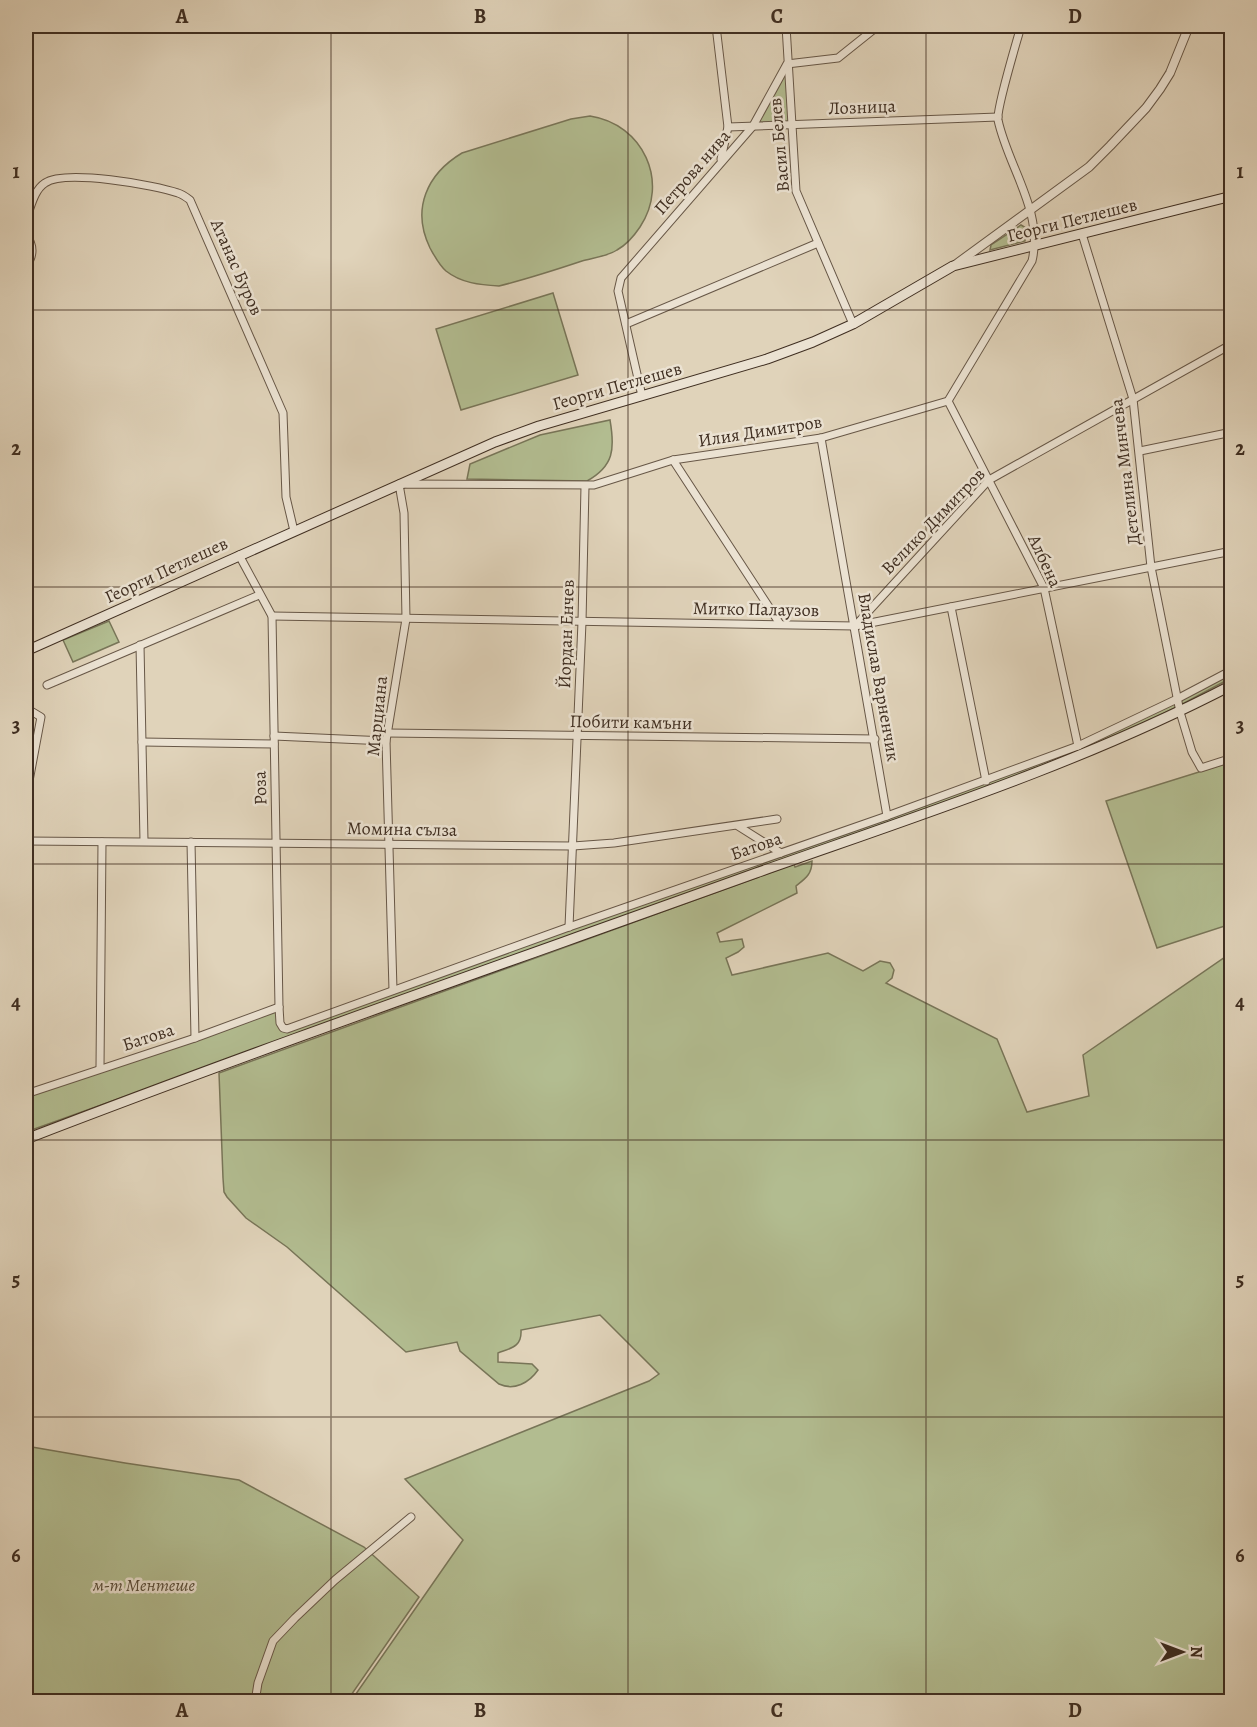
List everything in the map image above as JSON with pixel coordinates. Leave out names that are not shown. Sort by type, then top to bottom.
[{"type":"main road","name":"Георги Петлешев","points":[[26,651],[495,442],[539,426],[766,359],[813,342],[853,324],[953,266],[1232,196]]},
{"type":"main road","points":[[26,1139],[395,1003],[1056,766],[1180,712],[1232,685]]},
{"type":"street","points":[[716,26],[728,127],[721,162]]},
{"type":"street","name":"Васил Белев","points":[[786,26],[796,191],[853,324]]},
{"type":"street","points":[[787,64],[838,58],[878,26]]},
{"type":"street","points":[[948,401],[1032,261],[1035,246],[1030,211],[998,117],[1021,26]]},
{"type":"street","points":[[953,266],[1089,167],[1146,108],[1170,73],[1189,26]]},
{"type":"street","name":"Петрова нива","points":[[642,396],[618,291],[621,278],[753,126],[787,64]]},
{"type":"street","name":"Лозница","points":[[728,127],[998,117]]},
{"type":"street","name":"Атанас Буров","points":[[26,219],[39,188],[48,181],[58,178],[114,180],[180,193],[190,200],[283,413],[286,497],[294,531]]},
{"type":"street","name":"Детелина Минчева","points":[[1082,234],[1134,399],[1151,567],[1180,712],[1192,752],[1201,768],[1232,758]]},
{"type":"street","points":[[26,235],[31,242],[32,257],[26,266]]},
{"type":"street","points":[[626,324],[818,243]]},
{"type":"street","name":"Велико Димитров","points":[[855,626],[989,480],[1232,344]]},
{"type":"street","name":"Илия Димитров","points":[[399,484],[594,485],[673,460],[821,438],[948,401]]},
{"type":"street","name":"Албена","points":[[948,401],[1044,588],[1078,747]]},
{"type":"street","points":[[1140,451],[1232,432]]},
{"type":"street","name":"Владислав Варненчик","points":[[821,438],[887,816]]},
{"type":"street","points":[[673,460],[780,624]]},
{"type":"street","name":"Марциана","points":[[393,990],[387,737],[406,619],[404,513],[399,484]]},
{"type":"street","name":"Йордан Енчев","points":[[569,927],[578,736],[585,486]]},
{"type":"street","name":"Митко Палаузов","points":[[272,616],[855,626],[1232,550]]},
{"type":"street","points":[[239,555],[272,616]]},
{"type":"street","points":[[47,685],[259,595]]},
{"type":"street","points":[[951,607],[986,781]]},
{"type":"street","name":"Роза","points":[[272,616],[279,1007],[280,1023],[283,1028]]},
{"type":"street","points":[[140,645],[144,841]]},
{"type":"street","name":"Батова","points":[[283,1028],[287,1029],[1078,747],[1232,670]]},
{"type":"street","points":[[26,708],[41,717],[26,797]]},
{"type":"street","name":"Побити камъни","points":[[142,742],[578,736],[875,739]]},
{"type":"street","name":"Момина сълза","points":[[26,841],[573,846],[614,843],[777,819]]},
{"type":"street","points":[[738,826],[781,853]]},
{"type":"street","points":[[100,1068],[102,842]]},
{"type":"street","points":[[191,842],[195,1038]]},
{"type":"street","name":"Батова","points":[[26,1094],[195,1038],[279,1007]]},
{"type":"street","points":[[255,1701],[258,1683],[273,1641],[335,1580],[411,1516]]},
{"type":"green space","points":[[787,64],[791,125],[753,126]]},
{"type":"green space","points":[[590,116],[609,121],[624,130],[637,143],[646,158],[651,174],[652,192],[649,210],[630,240],[609,254],[499,286],[464,281],[446,271],[430,248],[424,234],[422,220],[426,194],[431,182],[440,171],[462,153],[571,119]]},
{"type":"green space","points":[[1021,225],[1026,228],[1025,241],[990,250],[991,245]]},
{"type":"green space","points":[[553,293],[578,375],[461,410],[436,329]]},
{"type":"green space","points":[[610,420],[611,456],[603,469],[587,481],[467,479],[470,464],[540,435]]},
{"type":"green space","points":[[109,621],[119,642],[73,662],[63,640]]},
{"type":"green space","points":[[1231,670],[1231,678],[1175,708],[1068,759],[26,1132],[26,1094],[279,1007],[283,1028],[1078,746]]},
{"type":"green space","points":[[1231,762],[1231,924],[1157,948],[1106,801]]},
{"type":"green space","points":[[812,861],[808,875],[796,886],[797,893],[717,933],[720,942],[742,939],[744,947],[726,958],[732,975],[828,953],[863,971],[880,961],[890,963],[894,970],[892,978],[886,983],[997,1039],[1027,1112],[1089,1096],[1083,1055],[1231,953],[1231,1701],[351,1701],[463,1540],[405,1479],[649,1381],[659,1374],[600,1315],[521,1330],[518,1343],[498,1353],[498,1362],[532,1364],[538,1370],[526,1382],[516,1386],[499,1384],[460,1351],[457,1342],[406,1352],[287,1247],[246,1218],[227,1197],[224,1192],[223,1178],[219,1073],[794,864],[795,867]]},
{"type":"green space","name":"м-т Ментeше","points":[[26,1446],[239,1480],[364,1547],[419,1597],[347,1701],[26,1701]]}]
